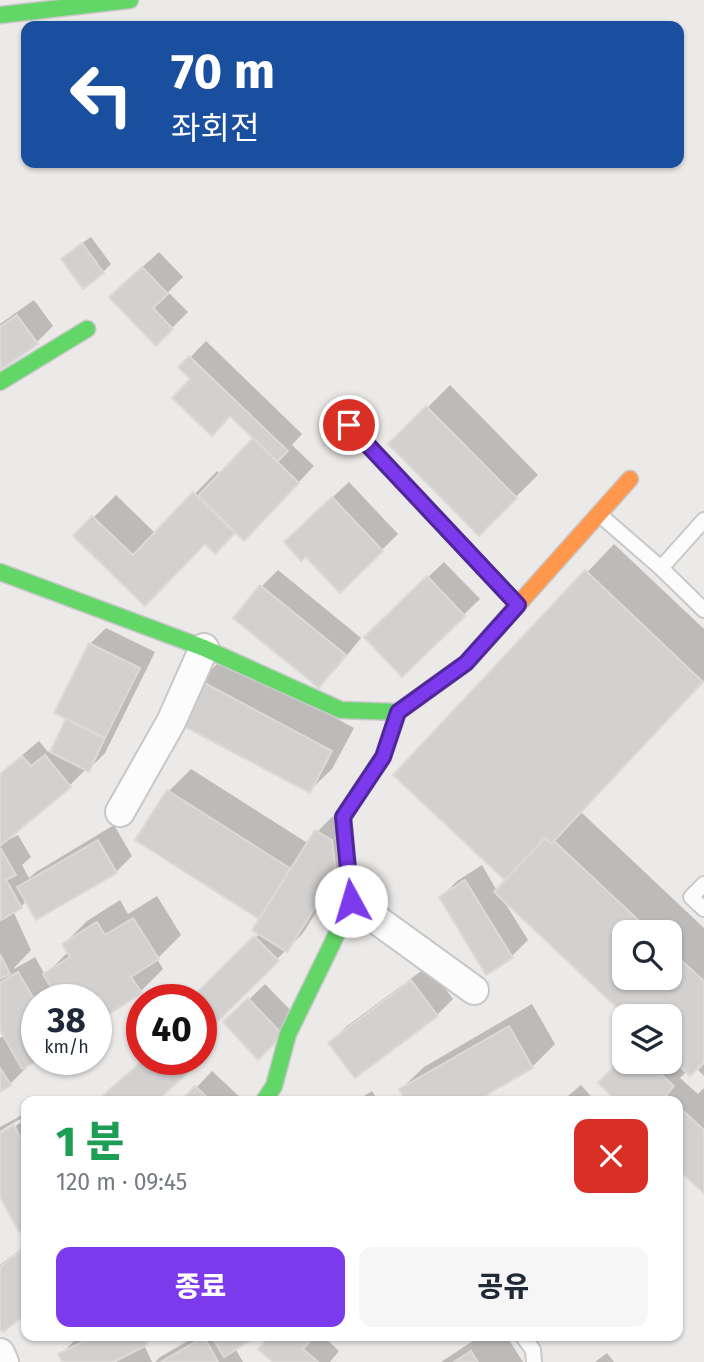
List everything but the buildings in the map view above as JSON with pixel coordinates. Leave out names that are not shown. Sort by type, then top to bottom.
[{"type":"street","points":[[0,15],[130,0]]},
{"type":"street","points":[[0,382],[87,329]]},
{"type":"street","points":[[267,1096],[274,1086],[288,1034],[351,901],[343,817],[383,757],[398,712],[466,663],[630,479]]},
{"type":"street","points":[[0,572],[204,648],[341,710],[398,712]]},
{"type":"street","points":[[120,812],[171,722],[204,648]]},
{"type":"street","points":[[351,901],[474,990]]},
{"type":"street","points":[[0,1353],[5,1362]]},
{"type":"lane","points":[[349,425],[518,605]]},
{"type":"lane","points":[[599,514],[704,610]]},
{"type":"lane","points":[[661,568],[704,520]]},
{"type":"lane","points":[[704,884],[691,897],[704,909]]},
{"type":"lane","points":[[527,1341],[533,1350],[534,1362]]},
{"type":"traffic: fast","points":[[0,15],[130,0]]},
{"type":"traffic: fast","points":[[0,382],[87,329]]},
{"type":"traffic: fast","points":[[0,572],[204,648],[341,710],[398,712],[466,663],[523,599]]},
{"type":"traffic: fast","points":[[267,1096],[274,1086],[288,1034],[351,901],[343,817],[383,757],[398,712]]},
{"type":"traffic: slow","points":[[523,599],[630,479]]},
{"type":"route","points":[[349,425],[518,605],[466,663],[398,712],[383,757],[343,817],[351,901]]}]
